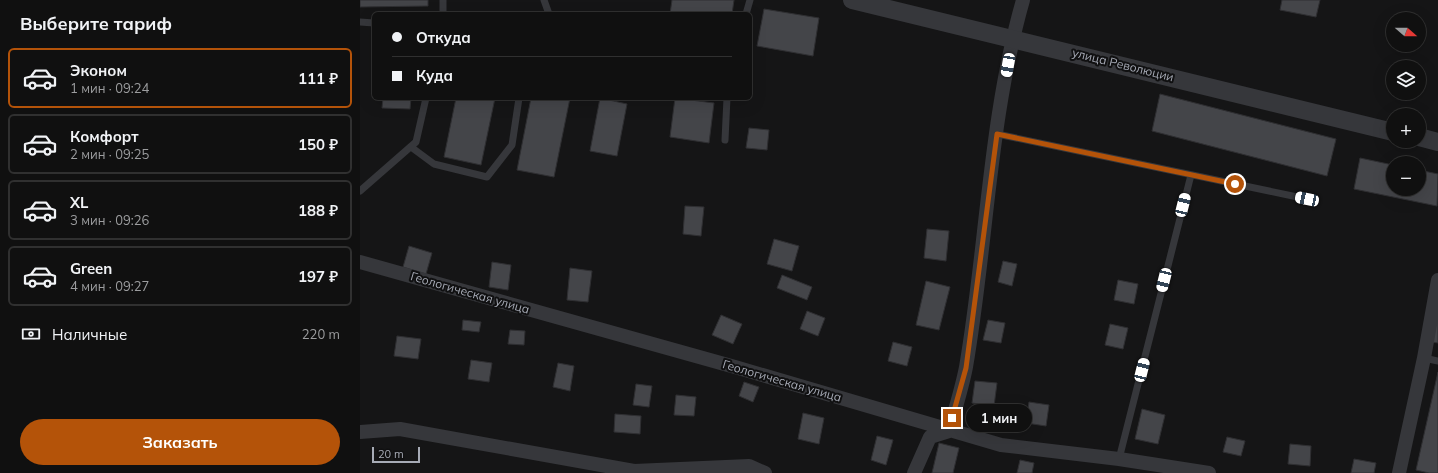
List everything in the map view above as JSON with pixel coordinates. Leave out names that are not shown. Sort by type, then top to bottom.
[{"type":"street","name":"улица Революции","points":[[852,0],[1386,130]]},
{"type":"street","points":[[914,473],[930,437],[949,431],[966,368],[997,134],[1012,38],[1023,0]]},
{"type":"street","points":[[1426,139],[1438,142]]},
{"type":"street","name":"Геологическая улица","points":[[360,262],[735,367],[1001,445],[1119,459],[1208,473]]},
{"type":"street","points":[[1399,473],[1424,358],[1438,280]]},
{"type":"street","points":[[360,432],[400,429],[634,471],[749,466],[766,473]]},
{"type":"lane","points":[[443,0],[443,12]]},
{"type":"lane","points":[[544,0],[548,12]]},
{"type":"lane","points":[[747,12],[750,0]]},
{"type":"lane","points":[[360,22],[372,23]]},
{"type":"lane","points":[[360,191],[416,142],[426,100]]},
{"type":"lane","points":[[411,147],[434,164],[487,177],[512,145],[519,100]]},
{"type":"lane","points":[[725,140],[727,100]]},
{"type":"lane","points":[[997,134],[1307,199]]},
{"type":"lane","points":[[1119,459],[1191,175]]},
{"type":"lane","points":[[1424,358],[1438,361]]},
{"type":"building","points":[[360,0],[428,0],[428,6],[360,7]]},
{"type":"building","points":[[672,0],[734,0],[732,12],[670,12]]},
{"type":"building","points":[[1282,0],[1320,0],[1316,17],[1280,10]]},
{"type":"building","points":[[764,9],[819,18],[813,56],[757,46]]},
{"type":"building","points":[[1160,94],[1336,139],[1327,176],[1152,131]]},
{"type":"building","points":[[383,100],[411,100],[410,109],[382,108]]},
{"type":"building","points":[[456,100],[495,100],[481,165],[444,157]]},
{"type":"building","points":[[531,100],[570,100],[554,177],[517,170]]},
{"type":"building","points":[[600,100],[609,100],[627,104],[617,156],[590,151]]},
{"type":"building","points":[[675,100],[691,100],[714,103],[709,143],[670,137]]},
{"type":"building","points":[[749,128],[769,130],[767,150],[746,148]]},
{"type":"building","points":[[1360,158],[1386,164],[1386,196],[1354,189]]},
{"type":"building","points":[[1426,171],[1438,174],[1437,206],[1388,196],[1426,196]]},
{"type":"building","points":[[685,206],[704,207],[701,236],[683,234]]},
{"type":"building","points":[[927,229],[949,231],[946,261],[924,258]]},
{"type":"building","points":[[774,239],[799,246],[792,271],[767,264]]},
{"type":"building","points":[[409,246],[432,253],[426,274],[403,267]]},
{"type":"building","points":[[1003,261],[1017,264],[1012,286],[998,282]]},
{"type":"building","points":[[492,262],[511,265],[508,290],[489,287]]},
{"type":"building","points":[[570,268],[592,271],[588,302],[567,300]]},
{"type":"building","points":[[782,275],[812,287],[807,300],[777,288]]},
{"type":"building","points":[[1118,280],[1138,284],[1134,304],[1114,300]]},
{"type":"building","points":[[926,281],[950,287],[939,330],[916,325]]},
{"type":"building","points":[[807,311],[825,318],[818,336],[800,329]]},
{"type":"building","points":[[1438,313],[1438,343],[1432,342]]},
{"type":"building","points":[[721,315],[742,324],[733,344],[712,335]]},
{"type":"building","points":[[463,320],[481,322],[479,332],[462,330]]},
{"type":"building","points":[[988,320],[1005,323],[1001,343],[983,340]]},
{"type":"building","points":[[1110,324],[1128,328],[1123,349],[1105,345]]},
{"type":"building","points":[[510,330],[525,331],[524,345],[508,344]]},
{"type":"building","points":[[397,336],[421,339],[418,359],[394,356]]},
{"type":"building","points":[[893,342],[912,347],[907,366],[888,361]]},
{"type":"building","points":[[471,360],[492,363],[489,382],[468,379]]},
{"type":"building","points":[[558,363],[574,366],[570,391],[553,387]]},
{"type":"building","points":[[1438,372],[1438,473],[1429,473],[1416,470]]},
{"type":"building","points":[[975,381],[997,383],[994,406],[972,403]]},
{"type":"building","points":[[744,382],[759,387],[753,402],[739,396]]},
{"type":"building","points":[[636,384],[652,386],[649,407],[633,405]]},
{"type":"building","points":[[676,395],[696,397],[694,416],[674,415]]},
{"type":"building","points":[[1029,402],[1049,405],[1046,426],[1026,423]]},
{"type":"building","points":[[1142,409],[1165,415],[1158,444],[1135,439]]},
{"type":"building","points":[[803,413],[824,418],[819,444],[798,439]]},
{"type":"building","points":[[615,414],[641,416],[640,434],[614,432]]},
{"type":"building","points":[[877,436],[893,440],[886,465],[871,460]]},
{"type":"building","points":[[1227,437],[1245,441],[1241,456],[1223,452]]},
{"type":"building","points":[[939,443],[959,448],[953,473],[932,473]]},
{"type":"building","points":[[1290,444],[1311,446],[1310,466],[1288,464]]},
{"type":"building","points":[[1354,459],[1376,463],[1374,473],[1351,473]]},
{"type":"building","points":[[1020,460],[1034,463],[1032,473],[1017,473]]},
{"type":"route","points":[[952,418],[966,368],[997,134],[1235,184]]}]
